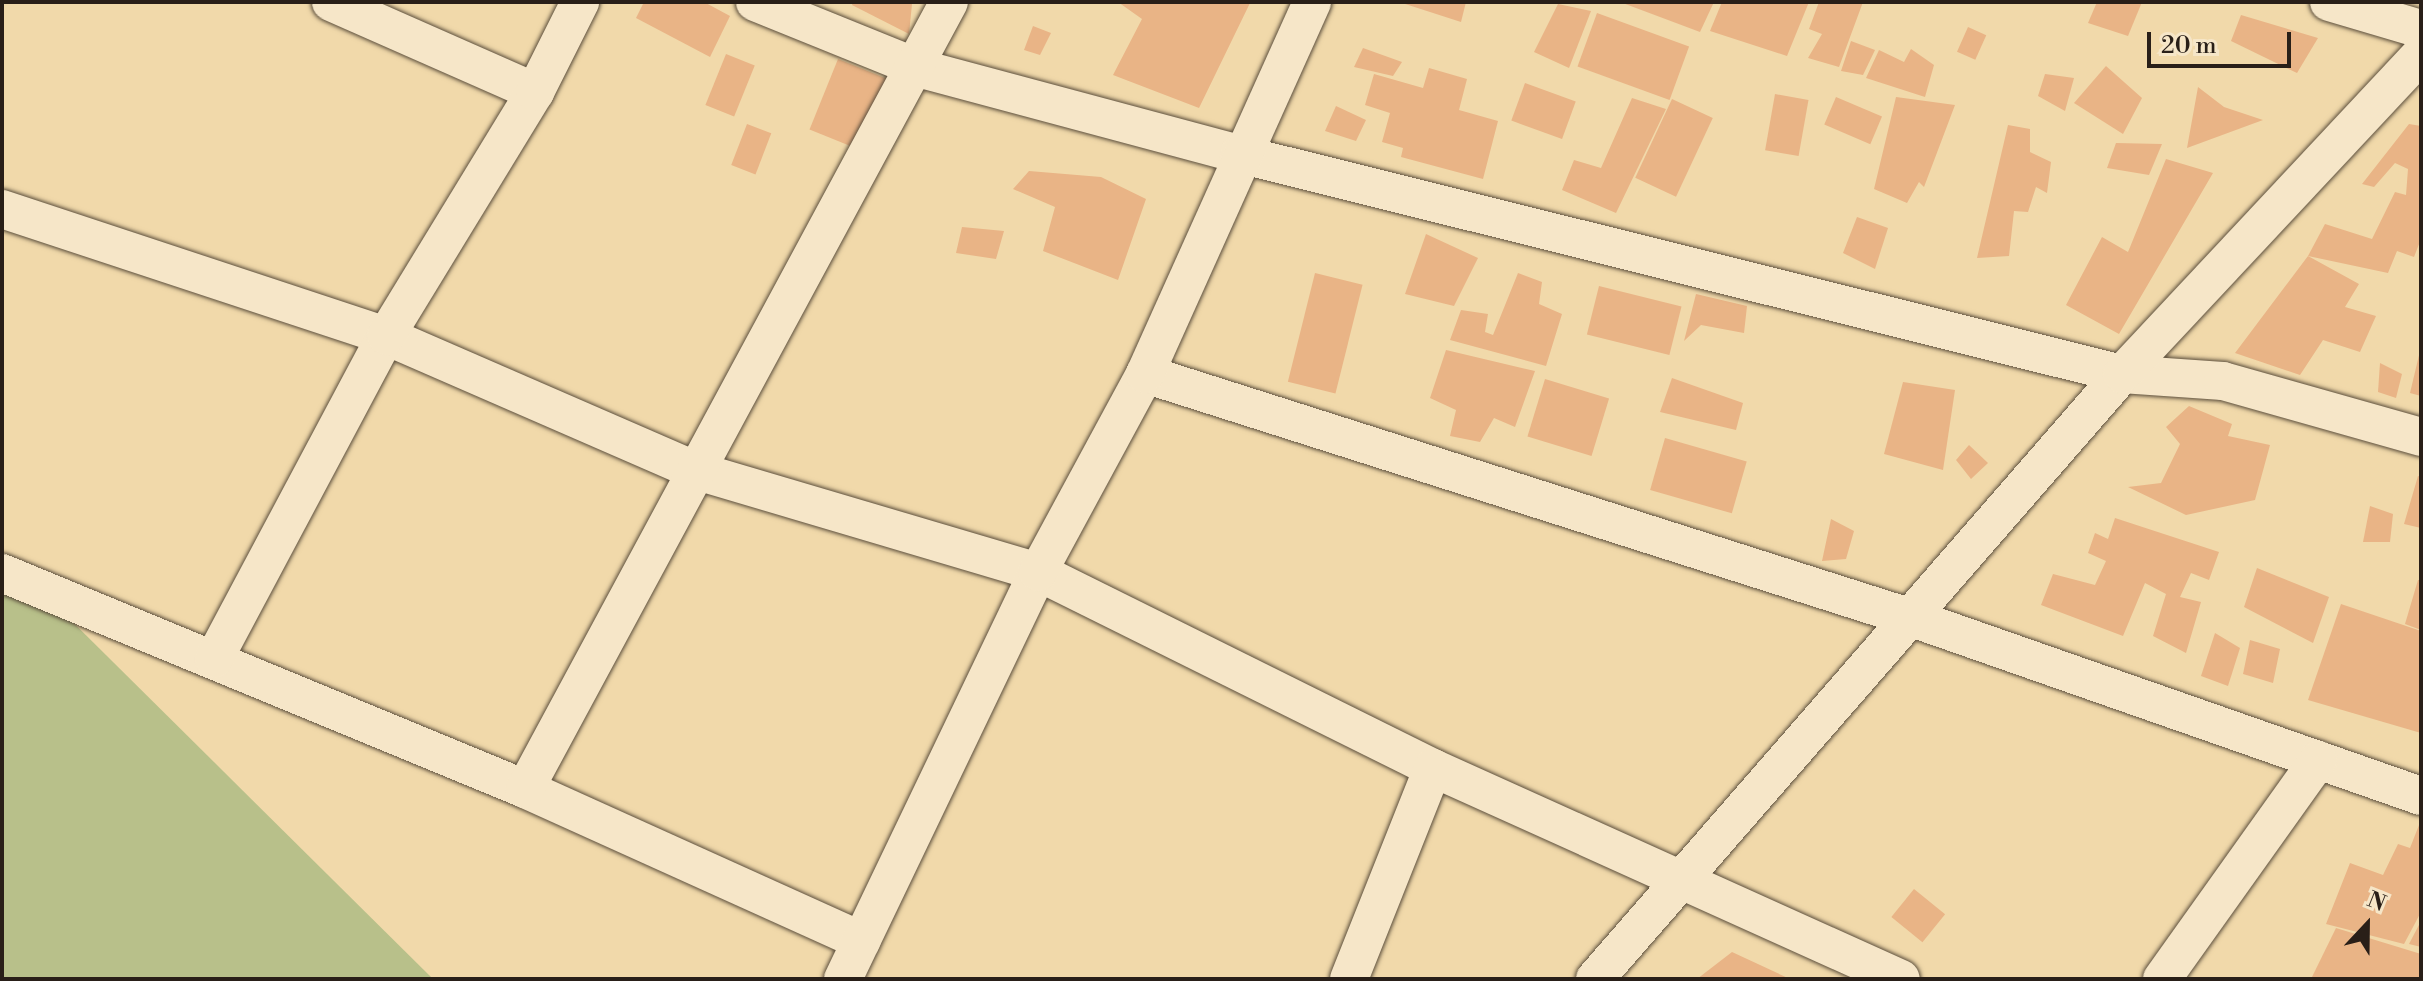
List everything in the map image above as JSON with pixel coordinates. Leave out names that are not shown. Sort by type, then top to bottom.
[{"type":"street","points":[[331,2],[535,92]]},
{"type":"street","points":[[214,659],[386,336],[535,92],[580,2]]},
{"type":"street","points":[[755,2],[918,68],[1239,154],[2122,374],[2223,381],[2421,437]]},
{"type":"street","points":[[525,789],[918,68],[949,2]]},
{"type":"street","points":[[843,979],[1038,572],[1145,374],[1239,154],[1312,2]]},
{"type":"street","points":[[2329,2],[2382,10],[2421,29]]},
{"type":"street","points":[[1595,979],[2122,374],[2421,55]]},
{"type":"street","points":[[2,209],[386,336],[697,471],[1038,572],[1433,768],[1684,877],[1901,979]]},
{"type":"street","points":[[1145,374],[1912,618],[2421,796]]},
{"type":"street","points":[[2,573],[525,789],[861,941]]},
{"type":"street","points":[[2162,979],[2318,760]]},
{"type":"street","points":[[1349,979],[1433,768]]},
{"type":"green space","points":[[2,552],[433,979],[2,979]]},
{"type":"building","points":[[644,2],[704,2],[730,16],[710,57],[636,18]]},
{"type":"building","points":[[853,2],[912,4],[909,34],[852,5]]},
{"type":"building","points":[[1118,2],[1250,3],[1199,108],[1113,75],[1142,19]]},
{"type":"building","points":[[1399,2],[1466,2],[1461,22]]},
{"type":"building","points":[[1620,2],[1714,2],[1700,32]]},
{"type":"building","points":[[1722,2],[1809,2],[1787,56],[1710,31]]},
{"type":"building","points":[[1819,2],[1863,2],[1839,67],[1808,58],[1822,34],[1809,29]]},
{"type":"building","points":[[2097,2],[2142,2],[2128,36],[2088,23]]},
{"type":"building","points":[[1558,4],[1591,11],[1569,68],[1534,52]]},
{"type":"building","points":[[1597,13],[1689,47],[1670,100],[1578,67]]},
{"type":"building","points":[[2241,15],[2318,38],[2297,73],[2231,41]]},
{"type":"building","points":[[1033,26],[1051,33],[1040,55],[1024,50]]},
{"type":"building","points":[[1968,27],[1986,35],[1975,60],[1957,52]]},
{"type":"building","points":[[1851,41],[1875,50],[1863,75],[1841,71]]},
{"type":"building","points":[[1363,48],[1402,62],[1393,76],[1354,67]]},
{"type":"building","points":[[1911,49],[1934,65],[1925,97],[1866,78],[1879,50],[1904,62]]},
{"type":"building","points":[[726,54],[755,66],[734,117],[705,105]]},
{"type":"building","points":[[838,59],[886,78],[858,149],[810,129]]},
{"type":"building","points":[[2106,66],[2142,98],[2123,134],[2074,103]]},
{"type":"building","points":[[1429,68],[1467,79],[1459,110],[1498,121],[1483,179],[1401,157],[1403,148],[1382,142],[1390,113],[1365,105],[1374,74],[1423,88]]},
{"type":"building","points":[[2045,74],[2074,78],[2065,111],[2038,96]]},
{"type":"building","points":[[1525,83],[1576,101],[1562,139],[1511,121]]},
{"type":"building","points":[[2198,87],[2224,107],[2263,120],[2187,148]]},
{"type":"building","points":[[1775,94],[1808,100],[1799,156],[1765,150]]},
{"type":"building","points":[[1836,97],[1882,117],[1870,144],[1824,125]]},
{"type":"building","points":[[1896,97],[1955,105],[1924,187],[1919,182],[1907,203],[1874,189]]},
{"type":"building","points":[[1632,98],[1666,109],[1616,213],[1562,190],[1574,160],[1601,168]]},
{"type":"building","points":[[1672,99],[1713,118],[1676,197],[1635,178]]},
{"type":"building","points":[[1336,106],[1366,120],[1356,141],[1325,131]]},
{"type":"building","points":[[747,124],[771,133],[756,174],[731,165]]},
{"type":"building","points":[[2409,124],[2421,126],[2421,239],[2414,257],[2397,251],[2388,273],[2308,256],[2325,224],[2372,239],[2395,192],[2406,195],[2408,169],[2395,163],[2374,187],[2362,184]]},
{"type":"building","points":[[2008,125],[2030,129],[2030,152],[2051,162],[2047,193],[2036,187],[2028,212],[2014,211],[2009,256],[1977,258]]},
{"type":"building","points":[[2116,143],[2162,144],[2149,175],[2107,168]]},
{"type":"building","points":[[2166,159],[2213,173],[2119,334],[2066,305],[2102,237],[2128,252]]},
{"type":"building","points":[[1029,171],[1101,177],[1146,199],[1118,280],[1043,251],[1055,207],[1013,189]]},
{"type":"building","points":[[1857,217],[1888,228],[1875,269],[1843,253]]},
{"type":"building","points":[[962,227],[1004,231],[996,259],[956,253]]},
{"type":"building","points":[[1426,234],[1478,258],[1454,306],[1405,294]]},
{"type":"building","points":[[2308,256],[2359,284],[2345,307],[2376,316],[2360,352],[2323,340],[2300,375],[2235,353]]},
{"type":"building","points":[[1315,273],[1363,285],[1335,394],[1288,382]]},
{"type":"building","points":[[1518,273],[1542,282],[1539,304],[1562,314],[1546,366],[1450,340],[1461,310],[1488,314],[1485,332],[1493,335]]},
{"type":"building","points":[[1599,286],[1681,307],[1669,355],[1587,335]]},
{"type":"building","points":[[1696,294],[1747,306],[1744,333],[1701,325],[1684,341]]},
{"type":"building","points":[[1446,350],[1535,371],[1515,427],[1494,418],[1480,442],[1450,436],[1456,410],[1430,398]]},
{"type":"building","points":[[2421,351],[2421,396],[2410,393]]},
{"type":"building","points":[[2380,363],[2402,374],[2396,398],[2378,392]]},
{"type":"building","points":[[1672,378],[1743,403],[1736,430],[1660,412]]},
{"type":"building","points":[[1545,379],[1609,399],[1592,456],[1527,436]]},
{"type":"building","points":[[1903,382],[1955,390],[1943,470],[1884,454]]},
{"type":"building","points":[[2189,406],[2232,424],[2228,436],[2270,445],[2255,500],[2186,515],[2128,487],[2161,483],[2180,444],[2166,427]]},
{"type":"building","points":[[1665,438],[1747,461],[1732,513],[1650,490]]},
{"type":"building","points":[[1969,445],[1988,463],[1971,479],[1956,460]]},
{"type":"building","points":[[2418,476],[2421,477],[2421,528],[2404,524]]},
{"type":"building","points":[[2370,506],[2393,514],[2390,542],[2363,542]]},
{"type":"building","points":[[2115,518],[2219,552],[2209,580],[2191,573],[2180,597],[2201,602],[2186,653],[2153,636],[2166,594],[2145,583],[2123,636],[2041,605],[2053,574],[2095,585],[2106,561],[2088,553],[2095,533],[2108,539]]},
{"type":"building","points":[[1831,519],[1854,531],[1846,559],[1822,561]]},
{"type":"building","points":[[2257,568],[2329,597],[2313,643],[2244,607]]},
{"type":"building","points":[[2418,580],[2421,580],[2421,630],[2405,624]]},
{"type":"building","points":[[2341,604],[2421,631],[2421,733],[2308,700]]},
{"type":"building","points":[[2215,633],[2240,648],[2228,686],[2201,676]]},
{"type":"building","points":[[2250,640],[2280,649],[2273,683],[2243,674]]},
{"type":"building","points":[[2421,820],[2421,912],[2404,944],[2326,924],[2350,863],[2383,875],[2398,844],[2410,848]]},
{"type":"building","points":[[1914,889],[1945,914],[1922,942],[1891,917]]},
{"type":"building","points":[[2421,921],[2421,947],[2409,944]]},
{"type":"building","points":[[2336,928],[2421,954],[2421,979],[2311,979]]},
{"type":"building","points":[[1732,952],[1790,979],[1697,979]]}]
